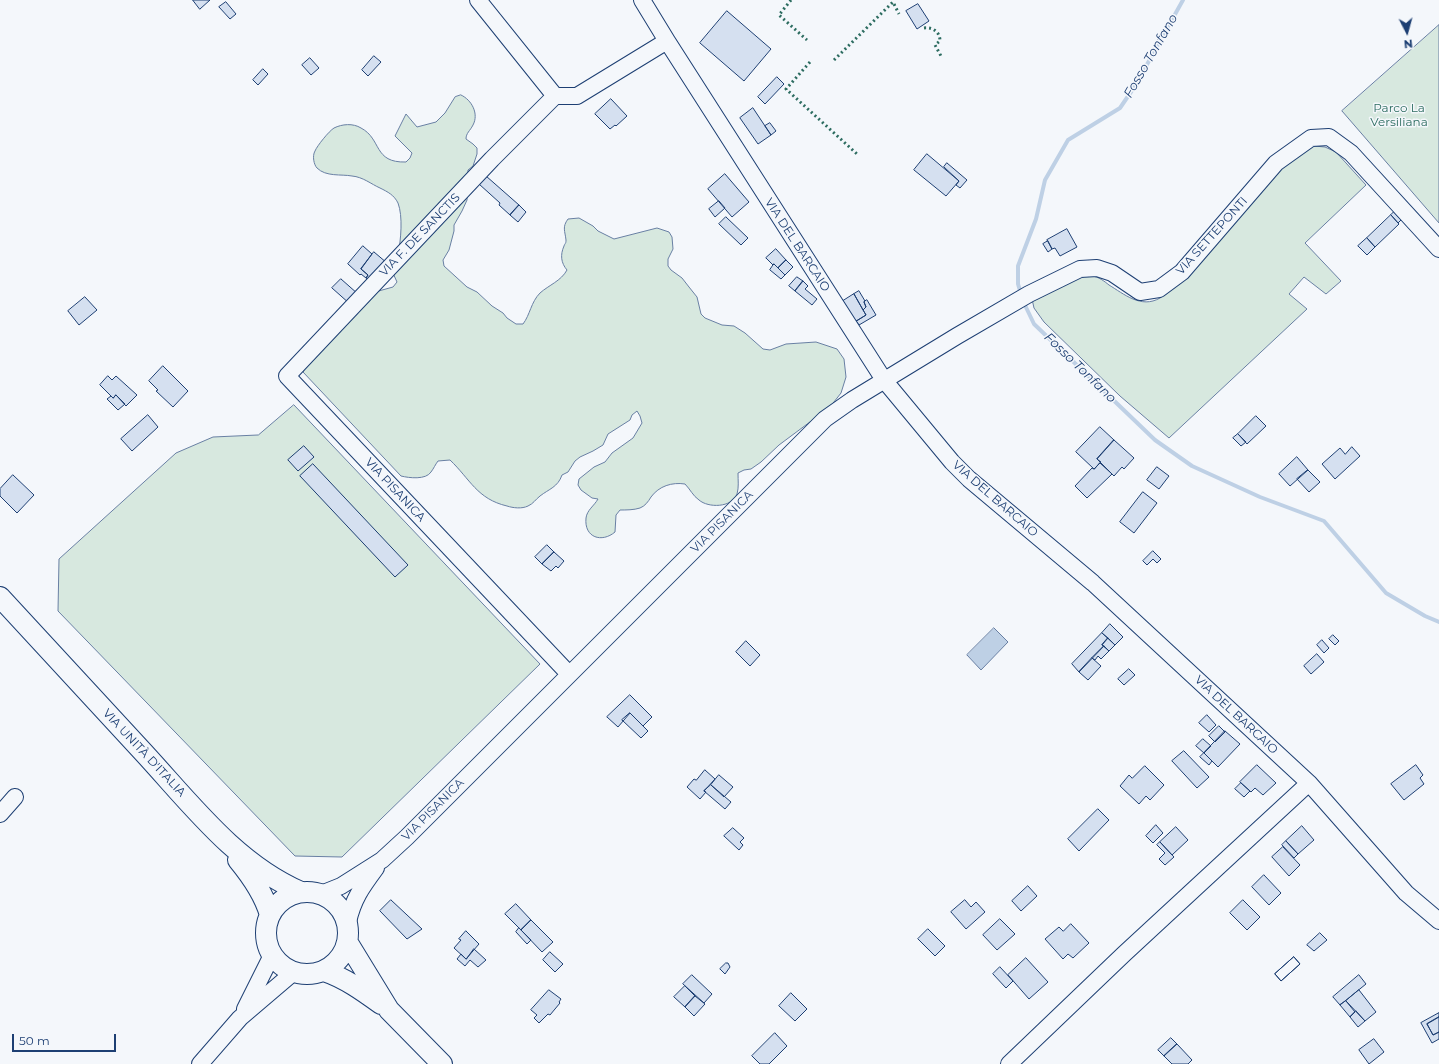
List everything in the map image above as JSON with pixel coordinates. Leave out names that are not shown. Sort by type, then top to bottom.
[{"type":"main road","name":"VIA UNITÀ D'ITALIA","points":[[0,597],[224,840],[271,876],[285,885],[301,892]]},
{"type":"main road","points":[[224,840],[256,884],[266,903],[270,915]]},
{"type":"main road","points":[[311,892],[321,894],[333,900],[342,910],[348,922],[348,943],[336,963],[324,971],[314,974],[294,972],[282,965],[272,955],[266,935],[270,915],[280,902],[293,894],[311,892]]},
{"type":"main road","points":[[348,943],[389,1010]]},
{"type":"main road","points":[[324,971],[354,984],[389,1010],[442,1064]]},
{"type":"street","points":[[478,0],[555,96],[577,96],[667,41]]},
{"type":"street","name":"VIA DEL BARCAIO","points":[[642,0],[884,380],[952,462],[969,479],[1093,583],[1309,783],[1406,893],[1439,921]]},
{"type":"street","name":"VIA F. DE SANCTIS","points":[[287,376],[492,159],[555,96]]},
{"type":"street","name":"VIA SETTEPONTI","points":[[884,380],[1029,294],[1080,269],[1097,268],[1112,273],[1140,292],[1159,289],[1182,272],[1276,164],[1311,138],[1329,137],[1351,153],[1439,249]]},
{"type":"street","name":"VIA PISANICA","points":[[287,376],[569,674]]},
{"type":"street","name":"VIA PISANICA","points":[[321,894],[341,886],[382,860],[407,837],[825,419],[884,380]]},
{"type":"street","points":[[1009,1064],[1124,954],[1309,783]]},
{"type":"street","points":[[0,814],[14,797]]},
{"type":"street","name":"VIA PISANICA","points":[[348,922],[351,908],[359,892],[382,860]]},
{"type":"street","points":[[240,1018],[272,955]]},
{"type":"street","points":[[200,1064],[240,1018],[294,972]]},
{"type":"green space","name":"Parco La Versiliana","points":[[1439,25],[1439,223],[1342,111]]},
{"type":"green space","points":[[461,95],[468,100],[475,112],[475,121],[467,134],[466,139],[477,148],[477,154],[473,166],[468,170],[467,200],[454,225],[449,250],[443,260],[444,266],[467,287],[477,292],[507,318],[516,324],[523,324],[540,293],[558,280],[567,270],[562,262],[563,249],[566,241],[564,229],[565,224],[568,219],[579,218],[593,226],[598,231],[614,239],[657,228],[669,232],[672,237],[673,249],[668,259],[668,266],[682,278],[697,297],[701,314],[705,318],[722,325],[734,326],[745,333],[763,349],[770,350],[786,344],[816,342],[837,349],[844,359],[846,377],[841,393],[830,407],[779,445],[761,462],[751,469],[738,473],[737,494],[730,502],[720,505],[703,503],[685,484],[671,484],[654,493],[642,507],[633,510],[620,510],[616,515],[615,532],[605,537],[595,537],[588,530],[586,518],[589,510],[598,499],[592,498],[581,490],[578,485],[579,479],[594,467],[605,462],[612,453],[633,438],[642,423],[637,411],[632,415],[630,420],[608,434],[603,445],[575,461],[568,472],[562,475],[553,487],[533,503],[523,508],[515,508],[488,499],[475,488],[450,460],[438,461],[429,475],[413,478],[401,476],[303,372],[308,361],[327,346],[346,319],[375,292],[393,287],[397,282],[392,271],[398,256],[401,235],[400,208],[393,196],[360,178],[348,175],[329,174],[321,171],[316,167],[314,160],[314,153],[316,149],[326,135],[334,128],[344,125],[358,126],[368,133],[379,150],[388,159],[406,162],[412,153],[395,136],[406,114],[417,127],[436,122],[445,113],[455,97]]},
{"type":"green space","points":[[1314,146],[1325,147],[1336,152],[1366,185],[1305,243],[1341,281],[1326,294],[1304,277],[1289,294],[1307,309],[1169,438],[1120,396],[1044,322],[1034,308],[1032,299],[1062,284],[1086,276],[1097,277],[1127,296],[1139,301],[1153,301],[1160,298],[1174,287],[1292,157],[1306,148]]},
{"type":"green space","points":[[294,405],[540,664],[342,857],[295,856],[58,611],[59,559],[176,453],[213,437],[258,435]]},
{"type":"water","points":[[994,628],[1008,642],[981,670],[967,655]]},
{"type":"building","points":[[193,0],[210,0],[200,9]]},
{"type":"building","points":[[226,2],[236,14],[230,19],[219,7]]},
{"type":"building","points":[[918,4],[929,21],[917,29],[906,11]]},
{"type":"building","points":[[727,11],[771,49],[744,81],[700,43]]},
{"type":"building","points":[[374,56],[381,62],[368,76],[362,70]]},
{"type":"building","points":[[310,58],[319,68],[311,75],[302,65]]},
{"type":"building","points":[[263,69],[268,74],[258,85],[253,80]]},
{"type":"building","points":[[777,77],[784,84],[765,104],[758,97]]},
{"type":"building","points":[[611,99],[627,116],[616,126],[615,125],[610,129],[595,114]]},
{"type":"building","points":[[753,108],[771,135],[758,144],[740,118]]},
{"type":"building","points":[[770,123],[776,131],[771,135],[765,126]]},
{"type":"building","points":[[927,154],[959,181],[946,196],[914,170]]},
{"type":"building","points":[[947,163],[967,180],[960,188],[956,185],[959,181],[944,167]]},
{"type":"building","points":[[725,174],[749,202],[732,217],[708,189]]},
{"type":"building","points":[[486,176],[519,205],[510,215],[499,205],[500,203],[479,184]]},
{"type":"building","points":[[719,201],[725,208],[715,217],[709,209]]},
{"type":"building","points":[[519,205],[526,212],[518,222],[510,215]]},
{"type":"building","points":[[1394,212],[1401,220],[1398,223],[1391,215]]},
{"type":"building","points":[[1391,215],[1399,224],[1375,247],[1367,238]]},
{"type":"building","points":[[726,217],[748,238],[741,245],[719,224]]},
{"type":"building","points":[[1067,229],[1077,247],[1060,256],[1055,248],[1052,249],[1047,240]]},
{"type":"building","points":[[1367,238],[1375,247],[1367,255],[1358,246]]},
{"type":"building","points":[[1048,241],[1052,249],[1048,252],[1043,244]]},
{"type":"building","points":[[363,246],[372,254],[361,269],[368,275],[366,278],[361,274],[360,275],[348,264]]},
{"type":"building","points":[[776,249],[786,260],[778,268],[766,258]]},
{"type":"building","points":[[374,252],[387,263],[372,282],[366,278],[368,275],[361,269]]},
{"type":"building","points":[[786,260],[793,267],[785,275],[778,268]]},
{"type":"building","points":[[774,264],[785,275],[781,279],[770,270]]},
{"type":"building","points":[[797,277],[803,281],[795,291],[789,286]]},
{"type":"building","points":[[341,279],[358,294],[350,304],[332,288]]},
{"type":"building","points":[[803,281],[808,286],[805,289],[817,299],[812,305],[795,291]]},
{"type":"building","points":[[859,291],[865,301],[866,307],[863,310],[854,294]]},
{"type":"building","points":[[854,294],[866,315],[855,322],[843,301]]},
{"type":"building","points":[[85,297],[97,310],[79,325],[68,311]]},
{"type":"building","points":[[867,300],[876,315],[859,325],[856,321],[866,315],[863,310],[866,307],[864,302]]},
{"type":"building","points":[[163,366],[188,391],[173,407],[156,391],[158,390],[149,381]]},
{"type":"building","points":[[108,376],[112,380],[116,376],[137,395],[126,406],[116,395],[113,398],[100,385]]},
{"type":"building","points":[[116,395],[125,404],[118,410],[107,399],[111,396],[113,398]]},
{"type":"building","points":[[148,415],[158,427],[132,451],[121,439]]},
{"type":"building","points":[[1256,416],[1266,426],[1247,444],[1238,434]]},
{"type":"building","points":[[1100,427],[1114,440],[1097,459],[1101,462],[1094,469],[1076,452]]},
{"type":"building","points":[[1238,434],[1246,442],[1241,446],[1233,438]]},
{"type":"building","points":[[1114,440],[1134,458],[1124,469],[1122,467],[1114,476],[1097,459]]},
{"type":"building","points":[[304,446],[314,457],[298,471],[288,460]]},
{"type":"building","points":[[1352,447],[1360,456],[1335,479],[1322,464],[1340,448],[1345,454]]},
{"type":"building","points":[[1297,457],[1308,470],[1290,486],[1279,474]]},
{"type":"building","points":[[1100,463],[1112,474],[1087,498],[1075,486],[1092,468],[1094,469]]},
{"type":"building","points":[[313,464],[408,565],[395,577],[300,476]]},
{"type":"building","points":[[1157,467],[1169,476],[1159,489],[1147,480]]},
{"type":"building","points":[[1308,470],[1320,482],[1309,492],[1297,479]]},
{"type":"building","points":[[13,475],[34,495],[17,513],[0,496],[0,489]]},
{"type":"building","points":[[1143,492],[1157,503],[1134,533],[1120,522]]},
{"type":"building","points":[[547,545],[554,552],[542,564],[535,557]]},
{"type":"building","points":[[1153,551],[1161,559],[1157,563],[1153,559],[1147,565],[1143,561]]},
{"type":"building","points":[[554,552],[564,561],[558,568],[556,566],[551,571],[542,564]]},
{"type":"building","points":[[1110,624],[1123,637],[1115,645],[1102,633]]},
{"type":"building","points":[[1102,633],[1108,638],[1102,645],[1104,646],[1079,672],[1072,664]]},
{"type":"building","points":[[1333,635],[1339,641],[1335,645],[1329,639]]},
{"type":"building","points":[[1108,638],[1115,645],[1109,651],[1102,645]]},
{"type":"building","points":[[1322,640],[1329,648],[1324,653],[1317,645]]},
{"type":"building","points":[[746,641],[760,655],[750,666],[736,652]]},
{"type":"building","points":[[1104,646],[1109,651],[1101,659],[1098,656],[1095,660],[1092,658]]},
{"type":"building","points":[[1317,654],[1324,662],[1311,674],[1304,666]]},
{"type":"building","points":[[1092,658],[1101,666],[1088,680],[1079,672]]},
{"type":"building","points":[[1129,669],[1135,675],[1124,685],[1118,679]]},
{"type":"building","points":[[630,695],[652,717],[643,726],[630,713],[618,727],[607,717]]},
{"type":"building","points":[[630,713],[648,731],[641,738],[622,720]]},
{"type":"building","points":[[1207,715],[1216,725],[1209,732],[1199,723]]},
{"type":"building","points":[[1219,726],[1225,732],[1215,742],[1209,736]]},
{"type":"building","points":[[1225,731],[1240,744],[1218,767],[1204,753]]},
{"type":"building","points":[[1203,739],[1211,746],[1204,753],[1196,746]]},
{"type":"building","points":[[1184,751],[1209,777],[1197,788],[1172,761]]},
{"type":"building","points":[[1204,753],[1212,761],[1209,765],[1200,757]]},
{"type":"building","points":[[1257,765],[1276,783],[1263,795],[1255,788],[1251,792],[1240,782]]},
{"type":"building","points":[[1416,765],[1423,775],[1420,778],[1424,784],[1404,800],[1391,784]]},
{"type":"building","points":[[1145,766],[1164,785],[1150,800],[1146,796],[1139,804],[1120,786],[1129,775],[1132,778]]},
{"type":"building","points":[[705,770],[715,779],[704,791],[706,792],[700,799],[687,787]]},
{"type":"building","points":[[719,775],[733,787],[724,797],[711,785]]},
{"type":"building","points":[[1241,783],[1250,791],[1244,797],[1235,789]]},
{"type":"building","points":[[711,785],[731,802],[725,809],[704,791]]},
{"type":"building","points":[[1098,809],[1109,820],[1079,851],[1068,839]]},
{"type":"building","points":[[1156,825],[1163,833],[1153,843],[1146,836]]},
{"type":"building","points":[[1302,826],[1314,840],[1298,854],[1286,841]]},
{"type":"building","points":[[1176,827],[1188,840],[1172,855],[1160,842]]},
{"type":"building","points":[[733,828],[744,838],[740,842],[743,845],[739,850],[724,836]]},
{"type":"building","points":[[1286,841],[1298,854],[1294,858],[1282,845]]},
{"type":"building","points":[[1160,842],[1174,857],[1165,865],[1159,859],[1165,853],[1157,845]]},
{"type":"building","points":[[1283,847],[1300,865],[1289,876],[1272,857]]},
{"type":"building","points":[[1264,875],[1281,893],[1269,905],[1252,887]]},
{"type":"building","points":[[1028,886],[1037,896],[1021,911],[1012,901]]},
{"type":"building","points":[[391,900],[422,929],[407,939],[380,911]]},
{"type":"building","points":[[965,900],[971,907],[976,902],[985,912],[966,929],[951,912]]},
{"type":"building","points":[[1243,900],[1260,917],[1247,930],[1230,913]]},
{"type":"building","points":[[516,904],[531,920],[521,930],[505,914]]},
{"type":"building","points":[[1000,919],[1015,934],[997,950],[983,935]]},
{"type":"building","points":[[531,920],[553,942],[542,952],[521,930]]},
{"type":"building","points":[[1071,924],[1089,943],[1073,958],[1068,954],[1063,959],[1045,939],[1059,927],[1063,931]]},
{"type":"building","points":[[519,928],[531,940],[527,944],[516,932]]},
{"type":"building","points":[[928,929],[945,946],[935,956],[918,939]]},
{"type":"building","points":[[466,931],[479,944],[466,959],[454,948]]},
{"type":"building","points":[[1320,933],[1327,940],[1314,951],[1307,945]]},
{"type":"building","points":[[474,949],[486,960],[478,967],[470,960],[465,966],[457,959],[461,954],[466,959]]},
{"type":"building","points":[[550,952],[563,964],[555,972],[543,960]]},
{"type":"building","points":[[1294,957],[1300,964],[1281,981],[1275,974]]},
{"type":"building","points":[[1294,957],[1300,964],[1281,981],[1275,974]]},
{"type":"building","points":[[1026,958],[1048,982],[1029,999],[1008,975]]},
{"type":"building","points":[[728,963],[730,967],[725,974],[720,969]]},
{"type":"building","points":[[1000,967],[1013,981],[1006,988],[993,974]]},
{"type":"building","points":[[692,975],[712,994],[704,1003],[683,984]]},
{"type":"building","points":[[1359,975],[1366,984],[1340,1005],[1333,997]]},
{"type":"building","points":[[685,986],[695,996],[685,1007],[674,997]]},
{"type":"building","points":[[549,990],[561,999],[559,1002],[560,1003],[550,1015],[548,1014],[539,1023],[534,1018],[537,1015],[531,1010]]},
{"type":"building","points":[[1359,990],[1376,1012],[1365,1021],[1346,1001]]},
{"type":"building","points":[[791,993],[807,1009],[795,1021],[779,1006]]},
{"type":"building","points":[[695,996],[705,1004],[694,1016],[685,1007]]},
{"type":"building","points":[[1346,1001],[1355,1012],[1350,1017],[1340,1005]]},
{"type":"building","points":[[1356,1011],[1365,1021],[1358,1027],[1350,1017]]},
{"type":"building","points":[[1439,1013],[1439,1017],[1427,1024],[1433,1035],[1439,1032],[1439,1039],[1432,1043],[1421,1023]]},
{"type":"building","points":[[1439,1017],[1439,1032],[1433,1035],[1427,1024]]},
{"type":"building","points":[[775,1033],[787,1046],[769,1064],[760,1064],[752,1056]]},
{"type":"building","points":[[1171,1038],[1177,1044],[1164,1056],[1158,1050]]},
{"type":"building","points":[[1374,1039],[1384,1052],[1369,1064],[1359,1050]]},
{"type":"building","points":[[1177,1044],[1192,1060],[1188,1064],[1172,1064],[1164,1056]]},
{"type":"waterway","name":"Fosso Tonfano","points":[[1021,294],[1018,284],[1018,266],[1036,219],[1045,180],[1068,140],[1120,108],[1135,86],[1183,0]]},
{"type":"waterway","name":"Fosso Tonfano","points":[[1023,301],[1034,324],[1155,440],[1192,466],[1260,497],[1324,521],[1386,593],[1425,616],[1439,622]]},
{"type":"hedge","points":[[791,0],[779,15],[807,40]]},
{"type":"hedge","points":[[834,60],[893,2],[899,14]]},
{"type":"hedge","points":[[924,28],[933,29],[939,35],[940,41],[935,45],[941,56]]},
{"type":"hedge","points":[[810,62],[786,89],[857,154]]}]
